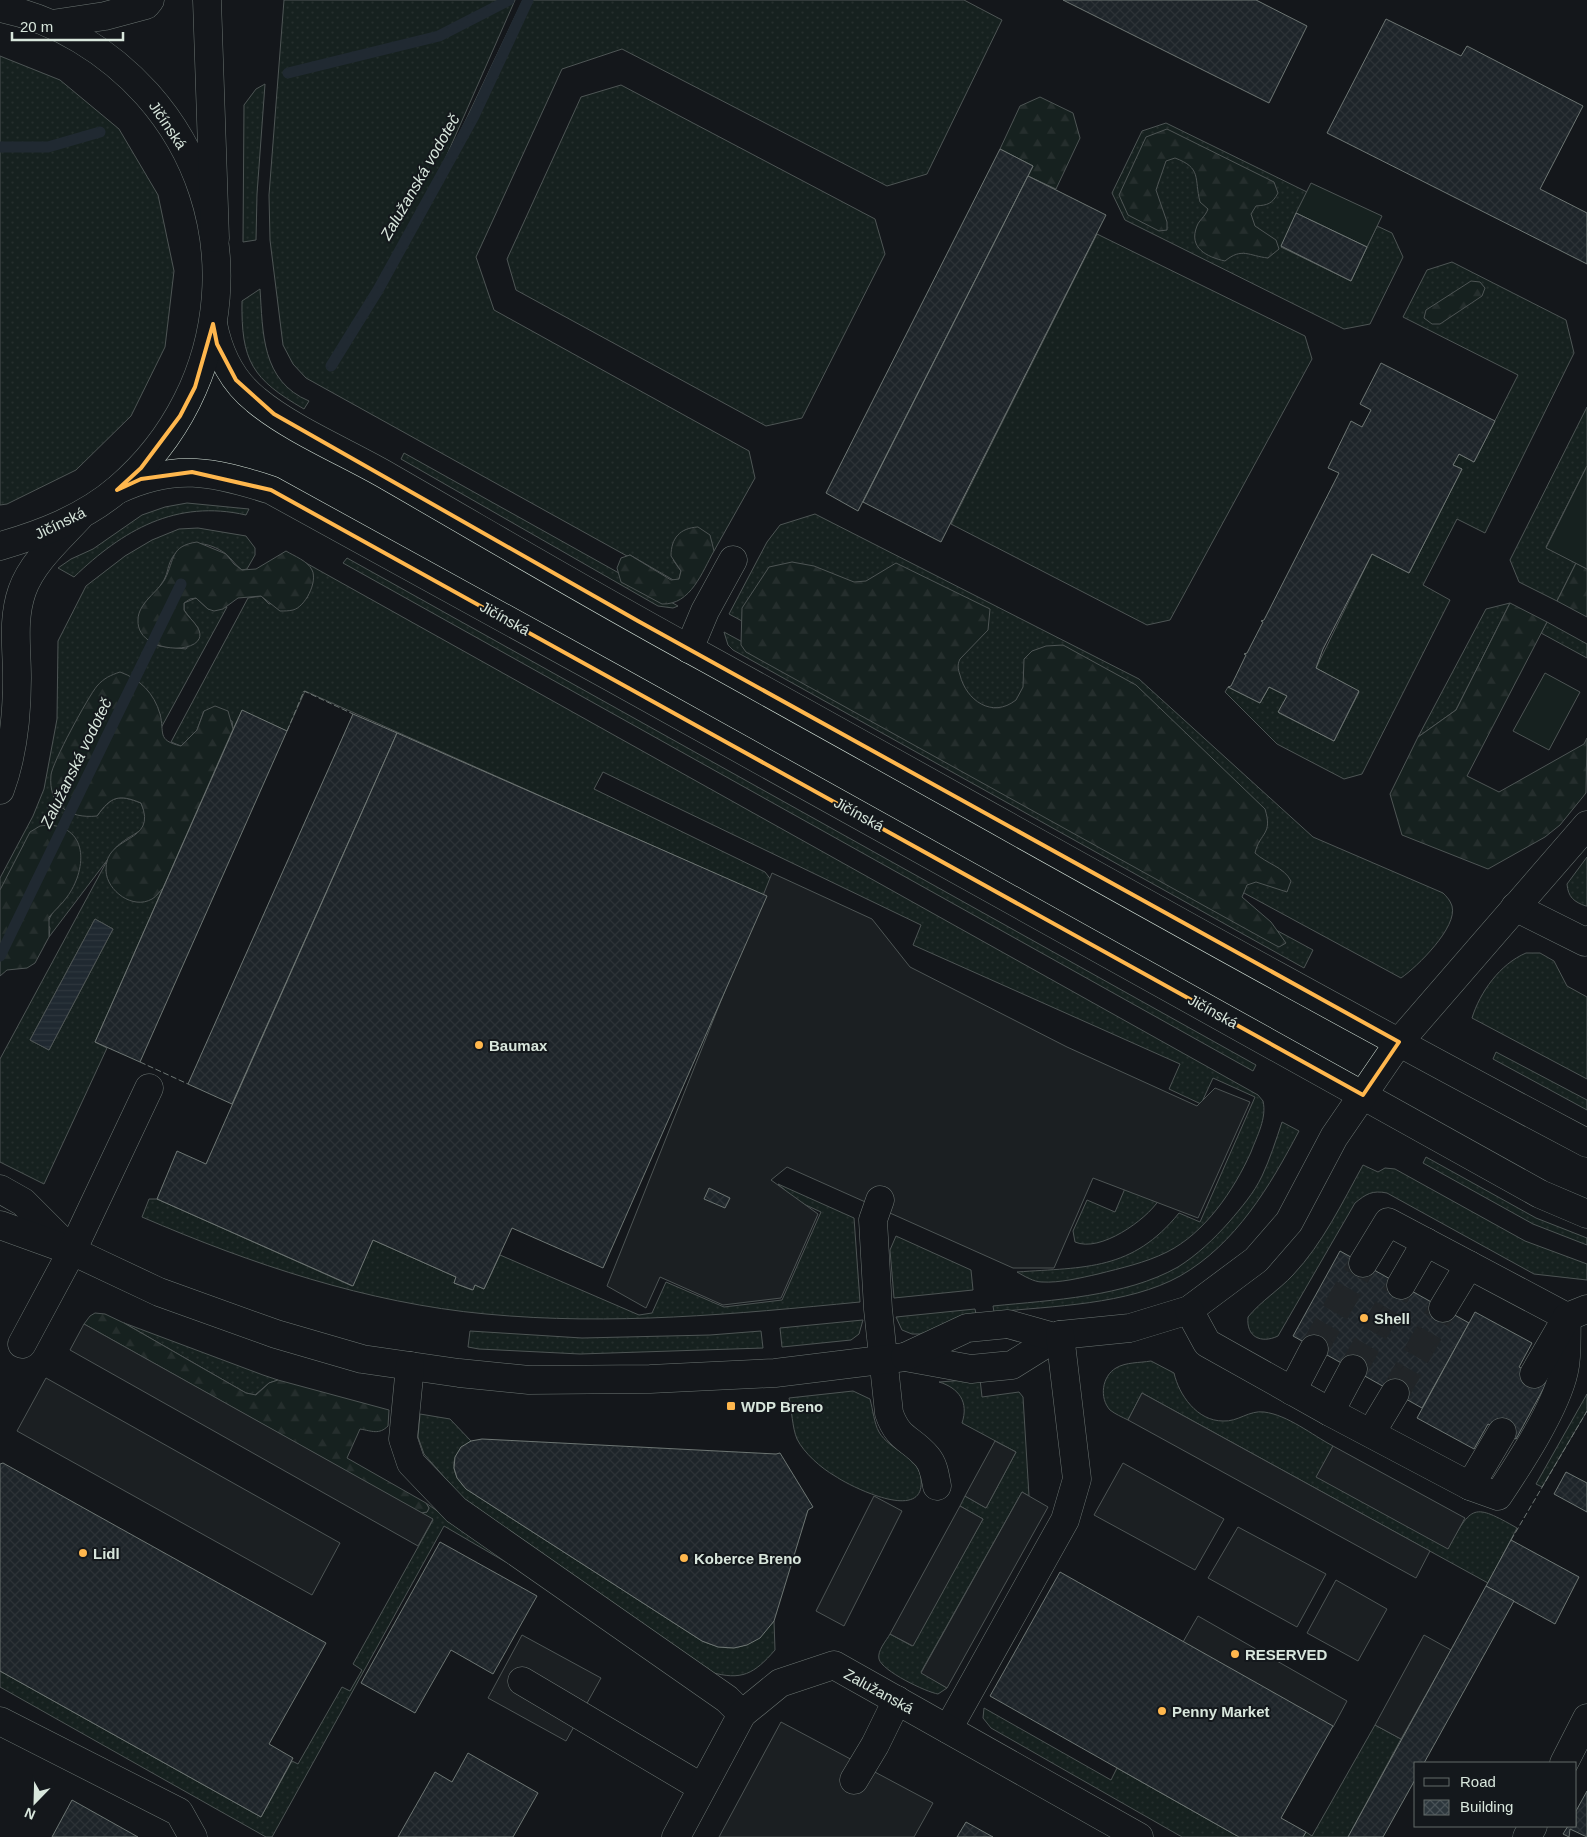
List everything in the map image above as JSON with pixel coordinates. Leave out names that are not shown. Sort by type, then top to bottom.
[{"type":"main road","points":[[52,24],[106,16],[146,5],[150,0]]},
{"type":"main road","points":[[207,0],[215,238]]},
{"type":"main road","name":"Jičínská","points":[[0,8],[16,11],[52,24],[101,52],[130,75],[161,110],[186,150],[204,193],[215,238],[217,270],[213,324],[203,364],[180,416],[141,468],[117,490],[80,516],[37,536],[0,546]]},
{"type":"main road","name":"Jičínská","points":[[213,324],[217,344],[225,363],[236,380],[253,399],[274,414],[688,649],[1399,1042],[1587,1143]]},
{"type":"main road","name":"Jičínská","points":[[117,490],[140,479],[166,473],[192,472],[242,481],[271,490],[532,633],[1540,1194],[1587,1214]]},
{"type":"main road","points":[[0,790],[16,718],[16,619],[23,590],[33,571],[80,516]]},
{"type":"main road","points":[[688,649],[705,612],[733,560]]},
{"type":"main road","points":[[894,1359],[968,1328],[1008,1324],[1057,1336],[1130,1328],[1189,1310],[1256,1260],[1289,1222],[1334,1137],[1399,1042],[1587,824]]},
{"type":"main road","points":[[1516,908],[1586,943]]},
{"type":"main road","points":[[22,1344],[72,1251],[149,1088]]},
{"type":"main road","points":[[0,1189],[23,1202],[72,1251]]},
{"type":"main road","points":[[880,1200],[873,1220],[894,1359],[889,1413],[894,1427],[904,1439],[928,1457],[934,1469],[937,1486]]},
{"type":"main road","points":[[1363,1263],[1388,1222],[1469,1265],[1577,1313]]},
{"type":"main road","points":[[0,1225],[72,1251],[160,1292],[276,1334],[362,1359],[529,1380],[650,1379],[775,1373],[894,1359],[971,1368],[1012,1365],[1057,1336]]},
{"type":"main road","points":[[1401,1285],[1426,1242]]},
{"type":"main road","points":[[1443,1308],[1469,1265]]},
{"type":"main road","points":[[1189,1310],[1207,1343],[1330,1412],[1470,1486],[1498,1496],[1514,1472],[1559,1391],[1577,1313]]},
{"type":"main road","points":[[1534,1374],[1577,1313]]},
{"type":"main road","points":[[948,1729],[1065,1520],[1077,1479],[1057,1336]]},
{"type":"main road","points":[[1292,1391],[1314,1348]]},
{"type":"main road","points":[[410,1366],[403,1439],[411,1463],[456,1510],[727,1699],[742,1714]]},
{"type":"main road","points":[[1330,1412],[1352,1369]]},
{"type":"main road","points":[[1371,1433],[1395,1393]]},
{"type":"main road","points":[[1470,1486],[1502,1432]]},
{"type":"main road","name":"Zalužanská","points":[[676,1837],[701,1787],[742,1714],[780,1683],[834,1665],[1139,1837]]},
{"type":"main road","points":[[522,1681],[701,1787]]},
{"type":"main road","points":[[854,1780],[875,1746],[897,1700]]},
{"type":"main road","points":[[1565,1762],[1587,1718]]},
{"type":"main road","points":[[3,1730],[179,1812],[193,1837]]},
{"type":"highlighted area","points":[[213,324],[217,344],[236,380],[274,414],[638,621],[1399,1042],[1363,1095],[271,490],[192,472],[141,479],[117,490],[141,468],[180,416],[195,387]]},
{"type":"green space","points":[[284,0],[515,0],[421,214],[523,0],[964,0],[1002,20],[927,174],[887,186],[622,49],[562,69],[476,257],[494,310],[749,451],[755,478],[714,551],[673,560],[681,571],[679,579],[675,581],[306,378],[293,364],[283,345],[270,240],[269,195]]},
{"type":"green space","points":[[0,56],[60,80],[119,129],[158,195],[174,271],[165,347],[131,416],[76,470],[7,504],[0,505]]},
{"type":"green space","points":[[265,84],[257,194],[256,240],[243,242],[244,105],[256,89]]},
{"type":"green space","points":[[621,85],[875,219],[885,254],[802,418],[766,426],[516,290],[507,259],[581,97]]},
{"type":"green space","points":[[1040,97],[1073,113],[1080,138],[1056,189],[1028,176],[1033,166],[1000,149],[1020,106]]},
{"type":"green space","points":[[1166,123],[1307,192],[1281,247],[1351,281],[1377,226],[1392,233],[1403,257],[1370,324],[1344,329],[1125,220],[1112,193],[1142,131]]},
{"type":"green space","points":[[1167,129],[1274,182],[1278,193],[1274,200],[1264,205],[1256,206],[1251,214],[1255,226],[1276,240],[1279,249],[1268,258],[1241,253],[1225,261],[1212,257],[1201,250],[1197,246],[1195,234],[1198,224],[1208,209],[1200,202],[1197,180],[1193,170],[1184,162],[1175,158],[1166,161],[1156,190],[1167,222],[1167,230],[1159,231],[1128,215],[1119,195],[1146,137]]},
{"type":"green space","points":[[1311,183],[1382,216],[1367,247],[1296,213]]},
{"type":"green space","points":[[1097,234],[1305,336],[1312,359],[1170,620],[1147,625],[951,524]]},
{"type":"green space","points":[[1452,262],[1566,320],[1574,353],[1485,533],[1457,519],[1423,585],[1450,600],[1362,774],[1344,779],[1277,744],[1225,692],[1228,687],[1260,703],[1269,687],[1287,696],[1279,713],[1334,741],[1359,692],[1316,668],[1372,554],[1409,573],[1462,469],[1453,465],[1459,454],[1474,462],[1518,375],[1403,317],[1427,270]]},
{"type":"green space","points":[[1471,281],[1480,282],[1485,288],[1482,296],[1440,324],[1432,324],[1424,318],[1426,310]]},
{"type":"green space","points":[[260,289],[264,338],[273,368],[293,392],[309,401],[304,409],[272,388],[261,377],[247,354],[242,322],[242,301]]},
{"type":"green space","points":[[1587,407],[1587,466],[1546,547],[1576,563],[1557,601],[1519,582],[1510,560]]},
{"type":"green space","points":[[404,453],[678,606],[673,608],[658,606],[401,459]]},
{"type":"green space","points":[[1587,466],[1587,569],[1546,548]]},
{"type":"green space","points":[[187,503],[249,509],[246,515],[221,511],[196,511],[174,515],[152,522],[131,533],[112,545],[74,577],[58,568],[71,559],[93,549],[142,515],[165,507]]},
{"type":"green space","points":[[815,514],[1139,679],[1313,837],[1443,893],[1452,906],[1452,915],[1443,935],[1426,956],[1401,978],[729,614],[767,542],[780,525]]},
{"type":"green space","points":[[698,527],[710,535],[714,551],[694,586],[681,599],[672,603],[662,604],[621,582],[617,568],[621,558],[630,555],[671,580],[679,579],[681,571],[671,556],[673,544],[678,535],[686,529]]},
{"type":"green space","points":[[198,528],[246,536],[255,548],[255,555],[247,569],[242,570],[226,554],[212,546],[197,544],[183,547],[172,558],[162,583],[144,604],[146,638],[159,646],[186,649],[198,628],[184,610],[184,603],[196,598],[208,609],[227,607],[161,728],[160,714],[97,816],[107,804],[116,799],[127,798],[141,803],[145,824],[138,832],[115,849],[106,871],[151,899],[163,888],[95,1042],[107,1048],[44,1184],[0,1162],[0,1059],[108,859],[49,937],[50,928],[47,923],[53,912],[0,890],[0,878],[33,816],[44,789],[57,719],[58,641],[86,586],[125,556],[152,540],[179,529]],"holes":[[[95,919],[113,929],[49,1050],[30,1040]]]},
{"type":"green space","points":[[197,542],[226,554],[242,570],[256,569],[286,551],[304,561],[310,567],[313,575],[312,587],[306,599],[298,608],[286,611],[280,611],[261,596],[238,598],[223,609],[214,611],[208,609],[196,598],[190,599],[184,603],[184,610],[198,628],[200,637],[195,644],[185,647],[160,646],[149,640],[141,632],[138,620],[141,608],[162,584],[178,550],[188,544]]},
{"type":"green space","points":[[347,558],[1256,1065],[1253,1071],[343,563]]},
{"type":"green space","points":[[792,562],[814,566],[854,582],[866,581],[896,563],[990,609],[988,630],[958,663],[959,673],[968,692],[981,704],[989,707],[998,708],[1016,700],[1023,687],[1024,659],[1032,651],[1046,646],[1063,645],[1136,685],[1265,809],[1267,829],[1255,853],[1284,872],[1291,881],[1287,892],[1256,882],[1247,885],[1242,897],[1271,922],[1286,943],[1279,947],[1275,945],[746,652],[741,645],[742,608],[769,567]]},
{"type":"green space","points":[[306,563],[1258,1095],[1263,1101],[1264,1107],[1261,1127],[1244,1166],[1227,1195],[1194,1234],[1181,1244],[1159,1256],[1124,1267],[1070,1280],[1042,1282],[1029,1278],[1017,1272],[1086,1266],[1125,1256],[1144,1246],[1179,1213],[1200,1222],[1255,1097],[1213,1078],[1201,1104],[1169,1089],[1180,1064],[913,945],[921,925],[603,772],[594,789],[765,872],[772,881],[772,899],[305,691],[287,731],[242,711],[233,729],[232,721],[204,711],[197,730],[181,746],[171,742],[248,598],[261,596],[269,604],[307,598],[312,584],[312,571]]},
{"type":"green space","points":[[1576,563],[1587,569],[1587,617],[1557,601]]},
{"type":"green space","points":[[1510,603],[1456,710],[1418,737],[1486,609]]},
{"type":"green space","points":[[1510,603],[1547,622],[1467,776],[1499,792],[1584,744],[1587,738],[1586,793],[1560,825],[1545,837],[1488,869],[1402,835],[1390,794],[1418,737],[1456,710]]},
{"type":"green space","points":[[1547,622],[1587,644],[1587,658],[1541,633]]},
{"type":"green space","points":[[724,632],[1313,950],[1304,968],[733,650],[728,645]]},
{"type":"green space","points":[[120,672],[140,683],[150,693],[160,714],[163,735],[173,744],[181,746],[197,730],[204,711],[215,706],[228,711],[233,729],[163,888],[153,898],[145,902],[137,902],[122,897],[111,885],[106,871],[108,859],[113,850],[137,833],[143,826],[145,816],[141,803],[121,798],[107,804],[97,816],[78,815],[62,808],[53,794],[51,785],[51,775],[57,758],[92,692],[108,677]]},
{"type":"green space","points":[[1545,673],[1580,692],[1549,750],[1513,731]]},
{"type":"green space","points":[[49,825],[62,828],[72,834],[78,842],[80,864],[78,875],[67,897],[49,917],[49,937],[35,963],[27,968],[7,970],[0,976],[0,890],[30,832],[40,826]]},
{"type":"green space","points":[[1587,857],[1586,906],[1572,898],[1567,884]]},
{"type":"green space","points":[[1526,953],[1540,953],[1554,961],[1567,986],[1587,997],[1587,1079],[1472,1018],[1480,998],[1492,980],[1508,964]]},
{"type":"green space","points":[[1496,1052],[1587,1100],[1587,1110],[1493,1059]]},
{"type":"green space","points":[[1282,1122],[1299,1131],[1276,1172],[1235,1231],[1200,1263],[1180,1276],[1159,1286],[1114,1299],[1065,1306],[994,1312],[993,1306],[1088,1296],[1112,1291],[1157,1277],[1178,1267],[1199,1252],[1217,1235],[1251,1194],[1265,1170]]},
{"type":"green space","points":[[1426,1157],[1536,1218],[1587,1238],[1587,1245],[1533,1224],[1423,1163]]},
{"type":"green space","points":[[1363,1165],[1378,1172],[1385,1168],[1395,1169],[1525,1241],[1587,1264],[1587,1280],[1534,1274],[1387,1193],[1373,1192],[1355,1203],[1278,1336],[1266,1339],[1256,1337],[1249,1330],[1248,1317],[1293,1275],[1314,1250]]},
{"type":"green space","points":[[778,1184],[854,1218],[860,1302],[767,1311],[627,1319],[533,1317],[442,1309],[397,1301],[310,1279],[225,1250],[142,1217],[149,1199],[157,1199],[352,1286],[373,1240],[456,1277],[454,1283],[472,1290],[475,1285],[484,1289],[500,1255],[639,1315],[652,1313],[666,1282],[724,1307],[782,1300],[821,1212],[797,1201]]},
{"type":"green space","points":[[1126,1186],[1159,1200],[1144,1217],[1122,1233],[1097,1243],[1085,1244],[1075,1242],[1073,1231],[1087,1200],[1115,1212]]},
{"type":"green space","points":[[896,1236],[971,1270],[973,1290],[894,1298],[890,1250]]},
{"type":"green space","points":[[975,1309],[976,1314],[924,1334],[912,1334],[902,1330],[896,1317]]},
{"type":"green space","points":[[95,1313],[105,1314],[124,1323],[246,1393],[256,1395],[269,1383],[278,1380],[389,1410],[388,1426],[382,1431],[360,1429],[347,1458],[426,1503],[429,1508],[427,1512],[421,1513],[84,1324]]},
{"type":"green space","points":[[863,1320],[859,1334],[851,1340],[782,1347],[780,1328]]},
{"type":"green space","points":[[124,1323],[278,1380],[269,1383],[255,1395],[246,1393]]},
{"type":"green space","points":[[470,1331],[582,1338],[710,1335],[761,1331],[763,1348],[580,1354],[479,1349],[468,1347]]},
{"type":"green space","points":[[1151,1361],[1174,1373],[1185,1398],[1197,1412],[1205,1417],[1228,1421],[1259,1412],[1273,1414],[1291,1421],[1333,1446],[1317,1477],[1448,1548],[1463,1523],[1475,1512],[1491,1515],[1517,1528],[1488,1583],[1142,1393],[1128,1420],[1110,1410],[1103,1394],[1105,1382],[1111,1372],[1124,1365]]},
{"type":"green space","points":[[980,1379],[982,1397],[1019,1392],[1023,1397],[1029,1496],[1022,1492],[921,1672],[947,1688],[938,1694],[896,1675],[882,1664],[879,1656],[890,1634],[912,1646],[983,1519],[960,1506],[965,1496],[986,1508],[1016,1452],[962,1423],[964,1409],[961,1397],[952,1388],[939,1382]]},
{"type":"green space","points":[[853,1391],[870,1399],[879,1432],[884,1439],[910,1459],[919,1471],[921,1479],[919,1492],[912,1499],[900,1501],[886,1498],[871,1494],[843,1481],[813,1460],[797,1439],[789,1398]]},
{"type":"green space","points":[[1587,1394],[1587,1411],[1542,1487],[1536,1484]]},
{"type":"green space","points":[[420,1414],[450,1419],[471,1441],[459,1452],[454,1464],[454,1470],[466,1489],[702,1641],[724,1647],[742,1646],[758,1637],[774,1621],[775,1650],[754,1670],[747,1673],[731,1676],[710,1672],[465,1501],[424,1454],[418,1437]]},
{"type":"green space","points":[[426,1503],[528,1575],[444,1526],[272,1837],[266,1837],[0,1687],[0,1671],[261,1817],[292,1761],[298,1764],[342,1687],[350,1691],[362,1670],[353,1664],[433,1520],[421,1513],[427,1512],[429,1508]]},
{"type":"green space","points":[[984,1708],[1111,1780],[1117,1768],[1239,1837],[1182,1837],[991,1728],[983,1718]]},
{"type":"green space","points":[[1375,1725],[1401,1739],[1348,1837],[1303,1837],[1306,1832],[1312,1836]]},
{"type":"shaded area","points":[[772,873],[872,919],[910,967],[1067,1047],[1197,1106],[1215,1088],[1250,1102],[1198,1218],[1093,1178],[1054,1268],[1013,1268],[787,1167],[771,1180],[818,1214],[781,1298],[723,1305],[660,1277],[646,1308],[607,1286]]},
{"type":"shaded area","points":[[84,1324],[433,1519],[418,1546],[70,1350]]},
{"type":"shaded area","points":[[46,1378],[340,1543],[312,1595],[17,1431]]},
{"type":"shaded area","points":[[1142,1393],[1430,1551],[1416,1578],[1128,1420]]},
{"type":"shaded area","points":[[995,1441],[1016,1452],[986,1508],[965,1496]]},
{"type":"shaded area","points":[[1333,1446],[1465,1518],[1448,1549],[1316,1477]]},
{"type":"shaded area","points":[[1123,1463],[1224,1519],[1195,1570],[1094,1515]]},
{"type":"shaded area","points":[[1022,1492],[1048,1507],[947,1688],[921,1673]]},
{"type":"shaded area","points":[[874,1496],[902,1511],[844,1626],[816,1611]]},
{"type":"shaded area","points":[[960,1506],[983,1519],[913,1646],[890,1634]]},
{"type":"shaded area","points":[[1238,1527],[1326,1574],[1297,1627],[1208,1578]]},
{"type":"shaded area","points":[[1336,1580],[1387,1609],[1358,1661],[1307,1633]]},
{"type":"shaded area","points":[[1198,1616],[1347,1701],[1333,1727],[1183,1642]]},
{"type":"shaded area","points":[[522,1635],[601,1678],[566,1741],[488,1698]]},
{"type":"shaded area","points":[[1424,1635],[1451,1650],[1401,1739],[1375,1725]]},
{"type":"shaded area","points":[[781,1722],[933,1803],[914,1837],[719,1837]]},
{"type":"water","points":[[95,919],[113,929],[49,1050],[30,1040]]},
{"type":"building","points":[[1063,0],[1256,0],[1307,26],[1269,103]]},
{"type":"building","points":[[1386,19],[1461,56],[1467,46],[1583,106],[1540,189],[1587,213],[1587,264],[1327,133]]},
{"type":"building","points":[[1000,149],[1033,166],[858,511],[826,493]]},
{"type":"building","points":[[1028,176],[1106,215],[941,542],[863,502]]},
{"type":"building","points":[[1296,213],[1367,247],[1351,281],[1281,246]]},
{"type":"building","points":[[1381,363],[1495,421],[1474,462],[1459,454],[1453,465],[1462,469],[1409,573],[1372,554],[1323,649],[1316,668],[1359,691],[1334,741],[1278,712],[1287,696],[1269,687],[1260,703],[1228,687],[1231,686],[1246,655],[1244,654],[1247,653],[1263,622],[1261,621],[1264,620],[1339,473],[1328,468],[1351,421],[1362,427],[1371,410],[1360,404]]},
{"type":"building","points":[[242,710],[287,731],[140,1062],[95,1042]]},
{"type":"building","points":[[353,714],[397,733],[232,1104],[188,1084]]},
{"type":"building","name":"Baumax","points":[[397,733],[767,896],[603,1268],[512,1228],[484,1289],[475,1285],[473,1290],[454,1283],[456,1277],[373,1240],[353,1286],[157,1199],[177,1151],[206,1164]]},
{"type":"building","points":[[709,1188],[730,1198],[725,1208],[704,1199]]},
{"type":"building","points":[[1340,1251],[1469,1323],[1422,1408],[1293,1336]]},
{"type":"building","points":[[1475,1312],[1532,1343],[1519,1367],[1547,1382],[1516,1439],[1488,1424],[1474,1449],[1417,1418]]},
{"type":"building","name":"Koberce Breno","points":[[482,1439],[780,1453],[813,1507],[808,1510],[774,1621],[760,1638],[747,1645],[734,1648],[718,1647],[702,1641],[466,1489],[457,1478],[454,1468],[455,1457],[461,1447],[471,1441]]},
{"type":"building","name":"Lidl","points":[[3,1463],[326,1643],[269,1744],[293,1758],[261,1817],[0,1671],[0,1464]]},
{"type":"building","points":[[1566,1472],[1587,1483],[1587,1512],[1554,1494]]},
{"type":"building","points":[[1511,1540],[1579,1577],[1555,1624],[1486,1586]]},
{"type":"building","points":[[440,1542],[537,1596],[493,1674],[451,1650],[415,1713],[361,1683]]},
{"type":"building","name":"Penny Market","points":[[1060,1572],[1333,1726],[1281,1818],[1306,1832],[1303,1837],[1239,1837],[990,1696]]},
{"type":"building","points":[[1486,1586],[1514,1601],[1425,1762],[1414,1762],[1414,1782],[1383,1837],[1348,1837]]},
{"type":"building","points":[[468,1753],[538,1793],[513,1837],[398,1837],[435,1772],[452,1782]]},
{"type":"building","points":[[1587,1791],[1587,1837],[1570,1829],[1569,1837],[1563,1834],[1567,1827],[1577,1827],[1577,1809]]},
{"type":"building","points":[[72,1800],[138,1837],[52,1837]]},
{"type":"building","points":[[966,1822],[993,1837],[957,1837]]},
{"type":"waterway","points":[[288,73],[439,36],[509,0]]},
{"type":"waterway","name":"Zalužanská vodoteč","points":[[331,366],[378,290],[474,116],[528,0]]},
{"type":"waterway","points":[[0,147],[48,147],[100,132]]},
{"type":"waterway","name":"Zalužanská vodoteč","points":[[0,956],[181,584]]},
{"type":"tunnel","points":[[1314,1349],[1363,1263]]},
{"type":"tunnel","points":[[1353,1369],[1401,1285]]},
{"type":"tunnel","points":[[1395,1393],[1443,1308]]},
{"type":"fence","points":[[287,731],[304,691],[353,714]]},
{"type":"fence","points":[[140,1062],[188,1084]]},
{"type":"fence","points":[[1511,1540],[1587,1411]]},
{"type":"place","name":"Baumax","points":[[479,1045]]},
{"type":"place","name":"Shell","points":[[1364,1318]]},
{"type":"place","name":"WDP Breno","points":[[731,1406]]},
{"type":"place","name":"Lidl","points":[[83,1553]]},
{"type":"place","name":"Koberce Breno","points":[[684,1558]]},
{"type":"place","name":"RESERVED","points":[[1235,1654]]},
{"type":"place","name":"Penny Market","points":[[1162,1711]]}]
